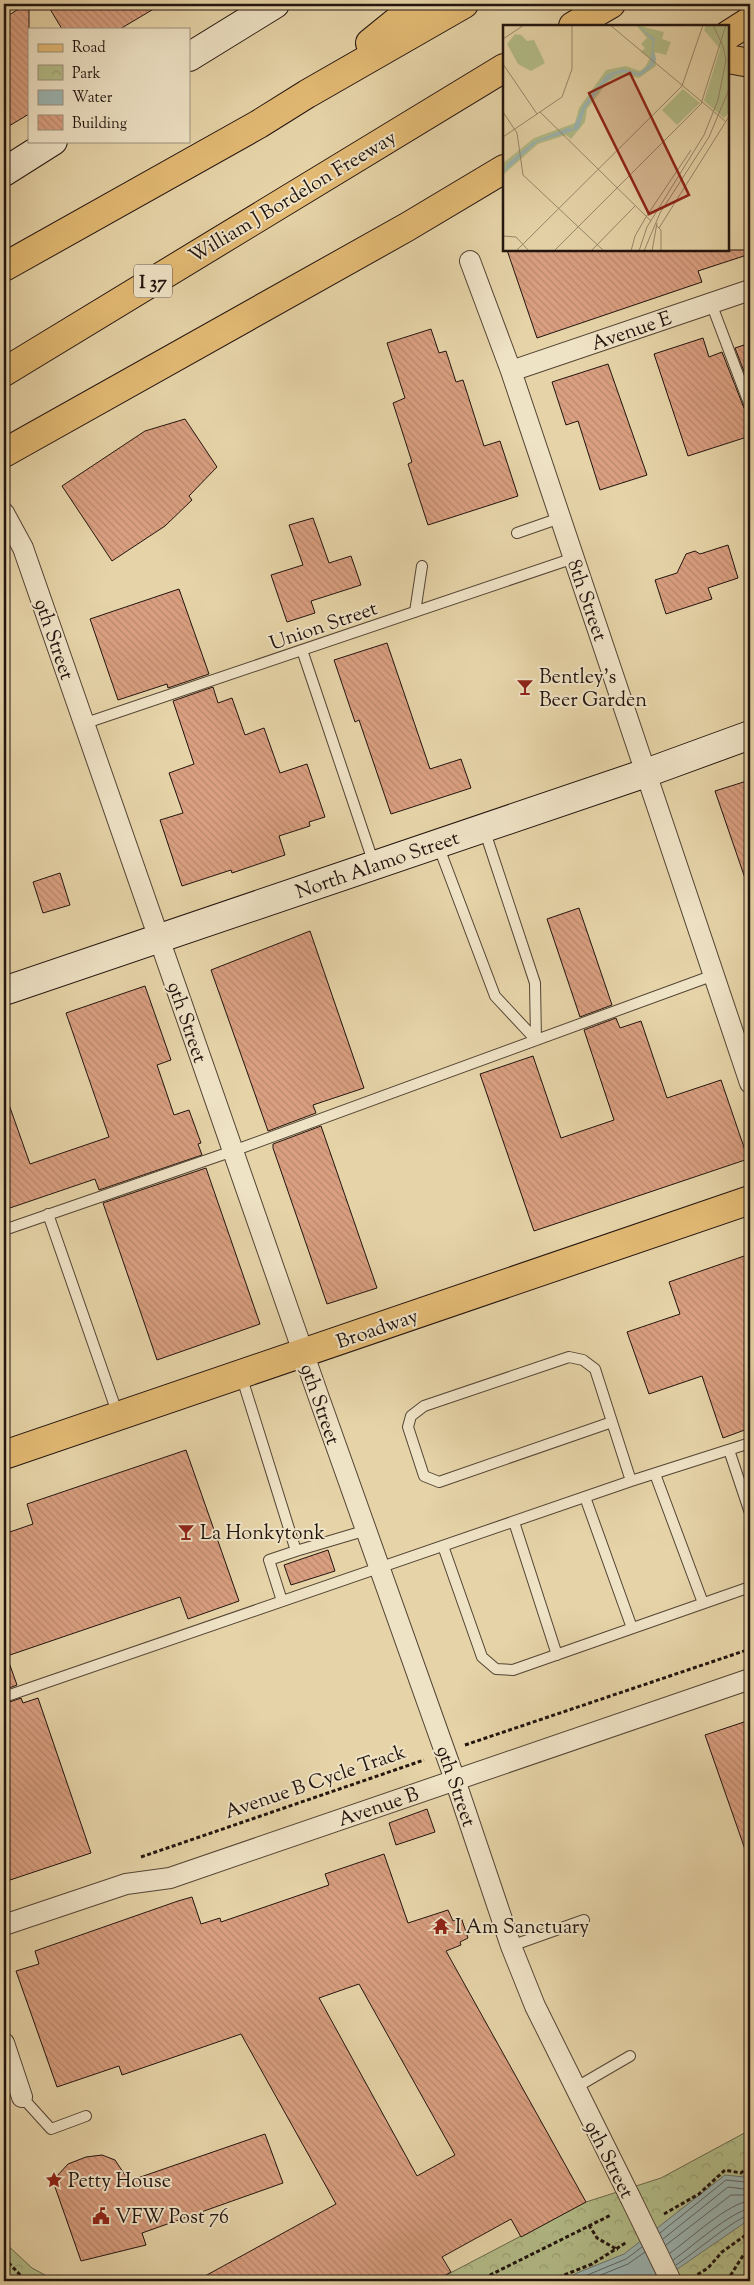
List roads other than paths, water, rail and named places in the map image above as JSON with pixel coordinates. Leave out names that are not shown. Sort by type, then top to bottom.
[{"type":"main road","points":[[307,94],[418,4]]},
{"type":"main road","points":[[4,267],[259,124],[307,94],[464,4]]},
{"type":"main road","points":[[575,25],[611,4]]},
{"type":"main road","points":[[729,34],[750,22]]},
{"type":"main road","points":[[729,59],[750,62]]},
{"type":"main road","name":"William J Bordelon Freeway","points":[[4,372],[503,69]]},
{"type":"main road","points":[[4,453],[407,227],[503,170]]},
{"type":"main road","name":"Broadway","points":[[4,1455],[750,1200]]},
{"type":"street","points":[[190,56],[275,4]]},
{"type":"street","points":[[4,172],[51,142]]},
{"type":"street","name":"8th Street","points":[[470,261],[511,371],[714,975],[747,1062],[750,1082]]},
{"type":"street","name":"Avenue E","points":[[511,371],[750,290]]},
{"type":"street","name":"9th Street","points":[[4,513],[23,548],[379,1568],[455,1780],[511,1946],[535,2006],[671,2281]]},
{"type":"street","name":"North Alamo Street","points":[[4,991],[646,773],[750,735]]},
{"type":"street","name":"Avenue B","points":[[4,1925],[126,1884],[170,1878],[750,1679]]},
{"type":"street","points":[[4,2043],[22,2097]]},
{"type":"lane","points":[[711,302],[750,406]]},
{"type":"lane","points":[[517,533],[560,518]]},
{"type":"lane","name":"Union Street","points":[[84,724],[574,558]]},
{"type":"lane","points":[[415,612],[422,566]]},
{"type":"lane","points":[[302,650],[374,865]]},
{"type":"lane","points":[[484,828],[536,983],[536,1040]]},
{"type":"lane","points":[[438,844],[495,996],[536,1040]]},
{"type":"lane","points":[[4,1230],[233,1151],[714,975]]},
{"type":"lane","points":[[48,1214],[118,1416]]},
{"type":"lane","points":[[612,1422],[439,1482],[424,1476],[408,1427],[411,1416],[424,1406],[569,1357],[583,1360],[595,1369],[631,1481]]},
{"type":"lane","points":[[241,1375],[296,1551]]},
{"type":"lane","points":[[4,1697],[631,1481],[750,1443]]},
{"type":"lane","points":[[729,1450],[750,1513]]},
{"type":"lane","points":[[655,1474],[703,1603]]},
{"type":"lane","points":[[585,1497],[632,1628]]},
{"type":"lane","points":[[514,1522],[557,1655]]},
{"type":"lane","points":[[282,1601],[270,1560],[367,1530]]},
{"type":"lane","points":[[443,1546],[482,1657],[496,1669],[514,1670],[750,1587]]},
{"type":"lane","points":[[511,1946],[584,1920]]},
{"type":"lane","points":[[575,2088],[630,2056]]},
{"type":"lane","points":[[22,2097],[51,2129],[86,2116]]},
{"type":"water","points":[[750,2172],[750,2219],[660,2281],[563,2281],[577,2273],[624,2254],[725,2175],[744,2177]]},
{"type":"place","name":"Bentley's Beer Garden","points":[[525,687]]},
{"type":"place","name":"La Honkytonk","points":[[186,1532]]},
{"type":"place","name":"I Am Sanctuary","points":[[441,1926]]},
{"type":"place","name":"Petty House","points":[[54,2180]]},
{"type":"place","name":"VFW Post 76","points":[[101,2216]]}]
